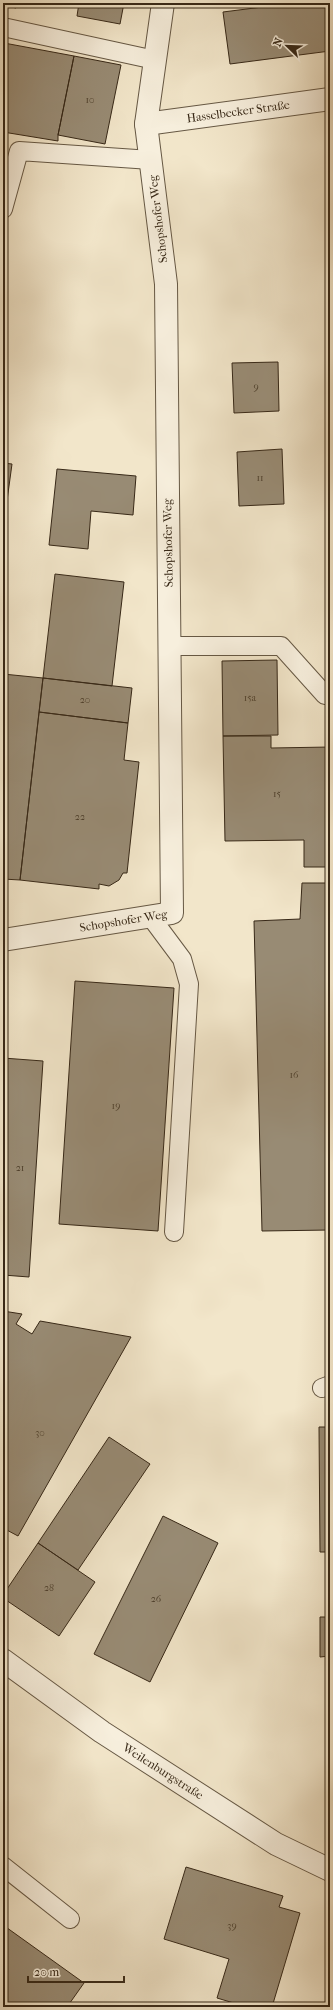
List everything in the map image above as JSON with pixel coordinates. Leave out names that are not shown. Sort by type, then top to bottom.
[{"type":"street","name":"Schopshofer Weg","points":[[3,940],[172,913],[166,284],[146,124],[163,3]]},
{"type":"street","name":"Hasselbecker Straße","points":[[146,124],[330,99]]},
{"type":"street","name":"Weilenburgstraße","points":[[3,1660],[102,1732],[269,1840],[330,1870]]},
{"type":"lane","points":[[3,28],[155,60]]},
{"type":"lane","points":[[3,209],[19,151],[151,160]]},
{"type":"lane","points":[[170,646],[281,646],[325,694]]},
{"type":"lane","points":[[150,916],[182,959],[189,984],[174,1232]]},
{"type":"lane","points":[[3,1866],[70,1919]]},
{"type":"building","points":[[3,3],[17,3],[16,8],[3,5]]},
{"type":"building","points":[[79,3],[124,3],[120,24],[77,16]]},
{"type":"building","points":[[294,3],[328,3],[330,22],[330,51],[230,64],[223,12]]},
{"type":"building","points":[[4,43],[74,56],[58,141],[3,132]]},
{"type":"building","points":[[74,56],[121,65],[105,144],[58,135]]},
{"type":"building","points":[[278,362],[279,411],[234,413],[232,363]]},
{"type":"building","points":[[282,449],[284,504],[239,506],[237,452]]},
{"type":"building","points":[[3,463],[12,464],[6,508],[3,508]]},
{"type":"building","points":[[57,469],[136,476],[133,515],[91,511],[88,549],[49,545]]},
{"type":"building","points":[[55,574],[124,582],[112,686],[43,678]]},
{"type":"building","points":[[277,660],[278,735],[223,736],[222,661]]},
{"type":"building","points":[[3,674],[43,678],[20,880],[3,879]]},
{"type":"building","points":[[43,678],[132,688],[128,723],[39,712]]},
{"type":"building","points":[[39,712],[128,723],[124,760],[139,762],[127,873],[123,873],[119,880],[109,886],[99,884],[99,889],[20,880]]},
{"type":"building","points":[[223,736],[271,736],[271,748],[330,747],[330,867],[304,867],[304,840],[225,841]]},
{"type":"building","points":[[302,883],[330,883],[330,1230],[262,1231],[254,921],[300,919]]},
{"type":"building","points":[[75,981],[174,988],[158,1231],[59,1224]]},
{"type":"building","points":[[3,1058],[43,1061],[29,1277],[3,1275]]},
{"type":"building","points":[[3,1311],[22,1314],[16,1324],[32,1334],[40,1321],[131,1337],[18,1536],[3,1528]]},
{"type":"building","points":[[319,1427],[330,1427],[330,1552],[320,1552]]},
{"type":"building","points":[[109,1437],[150,1464],[78,1570],[38,1543]]},
{"type":"building","points":[[163,1516],[218,1543],[150,1682],[94,1654]]},
{"type":"building","points":[[38,1543],[95,1582],[59,1636],[3,1598],[3,1595]]},
{"type":"building","points":[[320,1617],[330,1617],[330,1656],[320,1657]]},
{"type":"building","points":[[186,1867],[283,1896],[279,1907],[300,1913],[272,2007],[247,2007],[217,1998],[229,1959],[164,1939]]},
{"type":"building","points":[[3,1925],[84,1983],[67,2007],[3,2007]]}]
